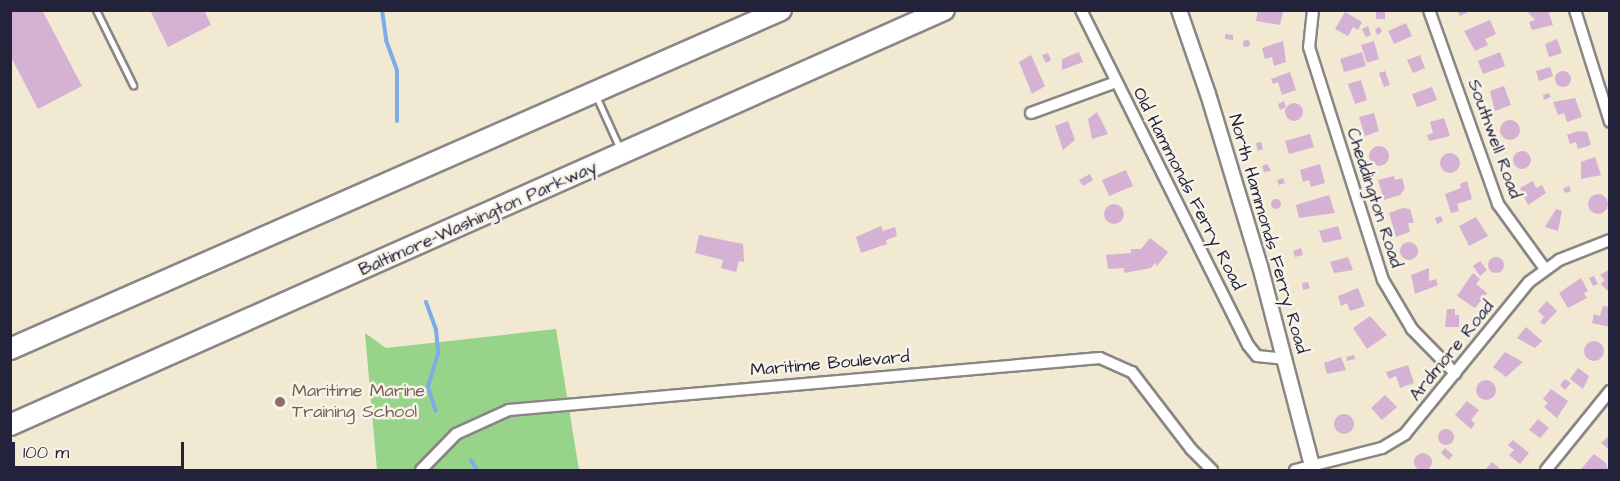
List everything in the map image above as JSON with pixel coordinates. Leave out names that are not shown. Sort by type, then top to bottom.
[{"type":"highway","points":[[10,349],[781,10]]},
{"type":"highway","name":"Baltimore-Washington Parkway","points":[[10,425],[623,155],[944,10]]},
{"type":"street","name":"Old Hammonds Ferry Road","points":[[1081,10],[1248,345],[1257,356],[1284,359]]},
{"type":"street","name":"North Hammonds Ferry Road","points":[[1179,10],[1240,198],[1312,467]]},
{"type":"street","name":"Cheddington Road","points":[[1313,10],[1309,47],[1383,280],[1412,329],[1455,373]]},
{"type":"street","name":"Southwell Road","points":[[1430,10],[1498,204],[1545,269]]},
{"type":"street","points":[[1575,10],[1610,122]]},
{"type":"street","points":[[1031,113],[1116,82]]},
{"type":"street","name":"Ardmore Road","points":[[1312,467],[1382,448],[1405,434],[1529,282],[1545,269],[1610,240]]},
{"type":"street","name":"Maritime Boulevard","points":[[421,471],[456,434],[509,410],[1100,358],[1132,372],[1212,471]]},
{"type":"street","points":[[1546,471],[1610,391]]},
{"type":"street","points":[[1295,471],[1312,467]]},
{"type":"lane","points":[[96,10],[133,85]]},
{"type":"lane","points":[[594,91],[623,155]]},
{"type":"green space","points":[[556,329],[579,470],[377,470],[365,333],[386,348]]},
{"type":"building","points":[[10,10],[42,10],[82,86],[38,109],[10,55]]},
{"type":"building","points":[[150,10],[204,10],[211,25],[168,47]]},
{"type":"building","points":[[1258,10],[1283,12],[1280,25],[1256,21]]},
{"type":"building","points":[[1376,10],[1385,10],[1385,19],[1376,19]]},
{"type":"building","points":[[1457,10],[1472,10],[1460,16]]},
{"type":"building","points":[[1548,10],[1553,25],[1532,30],[1529,22],[1535,20],[1528,12]]},
{"type":"building","points":[[1345,12],[1362,22],[1358,30],[1353,27],[1348,36],[1335,29]]},
{"type":"building","points":[[1490,20],[1496,34],[1485,39],[1488,45],[1475,51],[1464,31]]},
{"type":"building","points":[[1406,23],[1412,36],[1394,44],[1388,31]]},
{"type":"building","points":[[1368,26],[1371,35],[1366,37],[1362,29]]},
{"type":"building","points":[[1380,27],[1382,32],[1377,35],[1375,29]]},
{"type":"building","points":[[1225,34],[1233,35],[1233,40],[1225,39]]},
{"type":"building","points":[[1557,39],[1562,53],[1549,57],[1545,44]]},
{"type":"building","points":[[1246,40],[1249,43],[1246,46],[1243,43]]},
{"type":"building","points":[[1283,41],[1286,62],[1274,66],[1272,57],[1265,59],[1262,48]]},
{"type":"building","points":[[1374,41],[1379,59],[1367,63],[1361,45]]},
{"type":"building","points":[[1079,52],[1083,62],[1062,70],[1062,59]]},
{"type":"building","points":[[1362,52],[1366,66],[1344,72],[1340,59]]},
{"type":"building","points":[[1500,52],[1505,66],[1483,74],[1478,61]]},
{"type":"building","points":[[1048,53],[1051,60],[1046,63],[1042,55]]},
{"type":"building","points":[[1031,55],[1045,86],[1032,94],[1019,62]]},
{"type":"building","points":[[1420,55],[1425,68],[1413,73],[1407,60]]},
{"type":"building","points":[[1550,67],[1553,76],[1539,81],[1536,71]]},
{"type":"building","points":[[1385,71],[1390,85],[1384,87],[1379,73]]},
{"type":"building","points":[[1563,71],[1569,73],[1571,79],[1569,85],[1563,87],[1557,85],[1555,79],[1557,73]]},
{"type":"building","points":[[1290,72],[1296,90],[1282,95],[1278,82],[1273,84],[1271,79]]},
{"type":"building","points":[[1361,80],[1367,100],[1355,104],[1348,84]]},
{"type":"building","points":[[1504,86],[1511,105],[1495,111],[1490,91]]},
{"type":"building","points":[[1432,87],[1437,100],[1417,107],[1412,94]]},
{"type":"building","points":[[1549,93],[1551,97],[1544,100],[1543,95]]},
{"type":"building","points":[[1575,98],[1582,117],[1567,122],[1564,113],[1558,115],[1553,102]]},
{"type":"building","points":[[1284,101],[1286,107],[1280,110],[1278,104]]},
{"type":"building","points":[[1294,103],[1300,106],[1303,112],[1300,118],[1294,121],[1288,118],[1285,112],[1288,106]]},
{"type":"building","points":[[1097,112],[1108,134],[1092,139],[1088,119]]},
{"type":"building","points":[[1374,113],[1379,131],[1365,136],[1359,117]]},
{"type":"building","points":[[1444,118],[1450,136],[1429,141],[1427,135],[1433,133],[1430,122]]},
{"type":"building","points":[[1510,120],[1517,123],[1520,130],[1517,137],[1510,140],[1503,137],[1500,130],[1503,123]]},
{"type":"building","points":[[1068,121],[1075,140],[1063,150],[1055,126]]},
{"type":"building","points":[[1578,131],[1587,132],[1591,145],[1578,149],[1576,142],[1570,144],[1567,135]]},
{"type":"building","points":[[1310,134],[1314,147],[1289,154],[1285,141]]},
{"type":"building","points":[[1261,142],[1263,149],[1258,151],[1256,143]]},
{"type":"building","points":[[1379,146],[1386,149],[1389,156],[1386,163],[1379,166],[1372,163],[1369,156],[1372,149]]},
{"type":"building","points":[[1518,151],[1526,151],[1531,156],[1529,167],[1518,169],[1513,164],[1513,156]]},
{"type":"building","points":[[1450,153],[1457,156],[1460,163],[1457,170],[1450,173],[1443,170],[1440,163],[1443,156]]},
{"type":"building","points":[[1595,157],[1601,175],[1581,179],[1581,162]]},
{"type":"building","points":[[1267,164],[1271,171],[1264,172],[1262,166]]},
{"type":"building","points":[[1320,164],[1325,183],[1311,187],[1309,180],[1303,182],[1300,170]]},
{"type":"building","points":[[1126,170],[1133,186],[1109,196],[1102,180]]},
{"type":"building","points":[[1090,174],[1093,180],[1083,186],[1079,180]]},
{"type":"building","points":[[1394,176],[1395,180],[1402,178],[1405,188],[1400,195],[1384,200],[1378,180]]},
{"type":"building","points":[[1283,178],[1285,183],[1279,185],[1277,180]]},
{"type":"building","points":[[1467,181],[1472,199],[1457,204],[1459,211],[1451,213],[1445,194],[1461,188],[1460,184]]},
{"type":"building","points":[[1533,181],[1536,188],[1542,185],[1546,193],[1528,205],[1520,188]]},
{"type":"building","points":[[1569,186],[1571,191],[1565,193],[1563,189]]},
{"type":"building","points":[[1598,194],[1605,197],[1608,204],[1605,211],[1598,214],[1591,211],[1588,204],[1591,197]]},
{"type":"building","points":[[1329,195],[1335,213],[1299,218],[1296,205]]},
{"type":"building","points":[[1276,199],[1281,204],[1276,209],[1271,204]]},
{"type":"building","points":[[1114,204],[1121,207],[1124,214],[1121,221],[1114,224],[1107,221],[1104,214],[1107,207]]},
{"type":"building","points":[[1403,208],[1410,209],[1414,223],[1408,223],[1410,232],[1396,237],[1389,213]]},
{"type":"building","points":[[1556,209],[1562,211],[1558,231],[1545,227]]},
{"type":"building","points":[[1441,216],[1443,221],[1437,224],[1435,218]]},
{"type":"building","points":[[1476,217],[1488,236],[1469,246],[1459,226]]},
{"type":"building","points":[[881,226],[883,231],[895,227],[897,236],[886,240],[887,244],[861,253],[856,237]]},
{"type":"building","points":[[1338,226],[1342,239],[1323,243],[1319,231]]},
{"type":"building","points":[[699,235],[743,244],[744,262],[739,261],[736,272],[721,268],[723,260],[695,253]]},
{"type":"building","points":[[1150,238],[1168,252],[1157,266],[1155,263],[1151,268],[1124,273],[1124,268],[1108,269],[1106,255],[1131,253],[1131,249],[1141,249]]},
{"type":"building","points":[[1405,242],[1413,242],[1418,247],[1416,258],[1405,260],[1400,255],[1400,247]]},
{"type":"building","points":[[1301,248],[1303,255],[1295,257],[1293,251]]},
{"type":"building","points":[[1348,257],[1353,270],[1334,273],[1330,262]]},
{"type":"building","points":[[1496,257],[1504,265],[1496,273],[1488,265]]},
{"type":"building","points":[[1480,261],[1487,270],[1480,276],[1473,266]]},
{"type":"building","points":[[1429,268],[1429,281],[1436,279],[1438,285],[1415,294],[1411,275]]},
{"type":"building","points":[[1610,269],[1610,289],[1608,291],[1601,284],[1605,280],[1600,275]]},
{"type":"building","points":[[1473,273],[1480,279],[1476,284],[1487,293],[1475,308],[1457,296]]},
{"type":"building","points":[[1594,276],[1598,284],[1593,286],[1589,278]]},
{"type":"building","points":[[1581,278],[1588,291],[1584,293],[1587,298],[1568,308],[1559,293]]},
{"type":"building","points":[[1308,282],[1310,288],[1303,290],[1302,283]]},
{"type":"building","points":[[1358,288],[1365,306],[1350,311],[1347,303],[1341,306],[1338,296]]},
{"type":"building","points":[[1547,301],[1557,311],[1544,325],[1540,322],[1544,317],[1538,311]]},
{"type":"building","points":[[1603,306],[1610,307],[1610,327],[1592,323],[1594,314],[1600,316]]},
{"type":"building","points":[[1447,309],[1455,309],[1455,315],[1459,315],[1459,327],[1445,327]]},
{"type":"building","points":[[1370,316],[1387,335],[1367,349],[1353,328]]},
{"type":"building","points":[[1526,327],[1542,341],[1535,348],[1517,338]]},
{"type":"building","points":[[1594,341],[1601,344],[1604,351],[1601,358],[1594,361],[1587,358],[1584,351],[1587,344]]},
{"type":"building","points":[[1505,352],[1523,362],[1506,377],[1493,367]]},
{"type":"building","points":[[1354,355],[1355,359],[1347,361],[1346,357]]},
{"type":"building","points":[[1341,357],[1346,370],[1327,374],[1324,363]]},
{"type":"building","points":[[1408,365],[1414,383],[1400,388],[1396,376],[1389,379],[1386,372]]},
{"type":"building","points":[[1578,368],[1589,376],[1583,389],[1570,379]]},
{"type":"building","points":[[1565,379],[1571,383],[1565,390],[1560,385]]},
{"type":"building","points":[[1486,380],[1493,383],[1496,390],[1493,397],[1486,400],[1479,397],[1476,390],[1479,383]]},
{"type":"building","points":[[1551,389],[1568,401],[1557,418],[1544,407],[1548,403],[1543,399]]},
{"type":"building","points":[[1385,395],[1397,407],[1382,420],[1371,408]]},
{"type":"building","points":[[1467,401],[1479,410],[1471,420],[1475,424],[1471,429],[1455,415]]},
{"type":"building","points":[[1344,414],[1351,417],[1354,424],[1351,431],[1344,434],[1337,431],[1334,424],[1337,417]]},
{"type":"building","points":[[1538,419],[1549,428],[1540,438],[1529,430]]},
{"type":"building","points":[[1446,429],[1454,437],[1446,445],[1438,437]]},
{"type":"building","points":[[1610,435],[1610,450],[1601,443]]},
{"type":"building","points":[[1513,440],[1529,453],[1520,464],[1509,455],[1514,450],[1508,445]]},
{"type":"building","points":[[1445,448],[1453,455],[1449,460],[1441,453]]},
{"type":"building","points":[[1419,453],[1427,453],[1432,458],[1430,469],[1419,471],[1414,466],[1414,458]]},
{"type":"building","points":[[1594,454],[1606,463],[1608,470],[1581,469]]},
{"type":"building","points":[[1492,462],[1498,467],[1500,470],[1485,470]]},
{"type":"waterway","points":[[382,10],[386,40],[397,70],[397,121]]},
{"type":"waterway","points":[[426,302],[436,329],[438,354],[428,387],[436,411]]},
{"type":"waterway","points":[[471,460],[477,470]]},
{"type":"place","name":"Maritime Marine Training School","points":[[280,402]]}]
